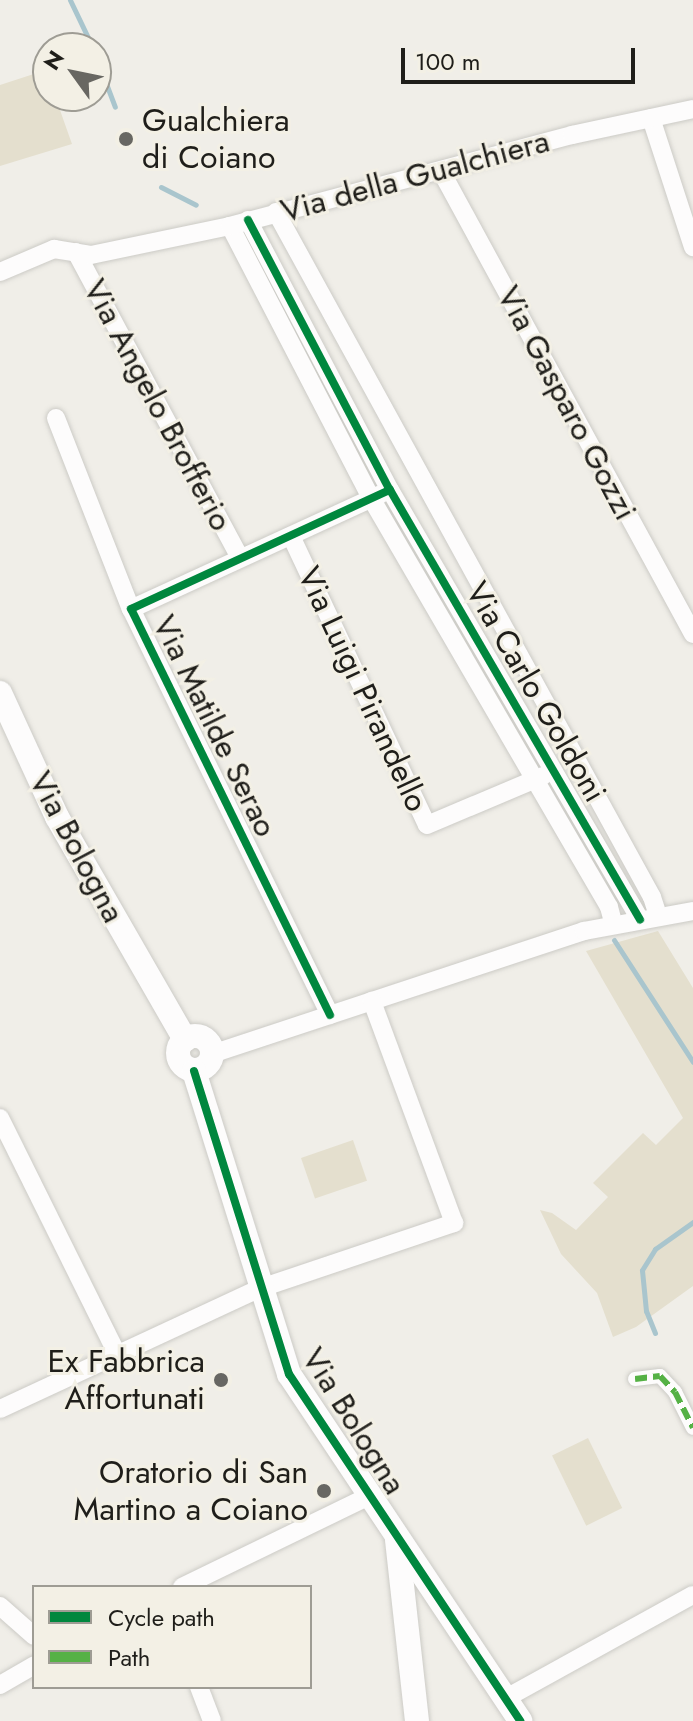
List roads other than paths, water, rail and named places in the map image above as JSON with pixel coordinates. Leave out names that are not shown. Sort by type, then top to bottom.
[{"type":"street","name":"Via della Gualchiera","points":[[0,272],[54,249],[91,255],[230,226],[693,109]]},
{"type":"street","points":[[651,118],[693,247]]},
{"type":"street","name":"Via Gasparo Gozzi","points":[[441,171],[693,634]]},
{"type":"street","name":"Via Carlo Goldoni","points":[[276,212],[652,897],[649,918]]},
{"type":"street","name":"Via Carlo Goldoni","points":[[248,220],[390,490],[552,771],[649,918]]},
{"type":"street","name":"Via Carlo Goldoni","points":[[230,226],[371,498],[533,782],[609,907],[613,922]]},
{"type":"street","name":"Via Angelo Brofferio","points":[[76,252],[240,558]]},
{"type":"street","name":"Via Matilde Serao","points":[[56,418],[131,609],[330,1015]]},
{"type":"street","points":[[371,498],[390,490]]},
{"type":"street","name":"Via Matilde Serao","points":[[131,609],[371,498]]},
{"type":"street","name":"Via Luigi Pirandello","points":[[291,536],[427,825],[533,782]]},
{"type":"street","name":"Via Bologna","points":[[0,693],[57,817],[185,1040],[178,1056],[183,1066],[203,1062],[261,1288],[289,1374],[435,1594],[508,1697],[520,1721]]},
{"type":"street","name":"Via Carlo Goldoni","points":[[533,782],[552,771]]},
{"type":"street","points":[[203,1062],[330,1015],[613,922],[693,911]]},
{"type":"street","points":[[0,1409],[261,1288],[454,1223],[372,1001]]},
{"type":"street","points":[[0,1118],[117,1354]]},
{"type":"street","points":[[635,1379],[660,1376],[675,1392],[693,1428]]},
{"type":"street","points":[[186,1585],[369,1496]]},
{"type":"street","points":[[396,1534],[417,1721]]},
{"type":"street","points":[[403,1611],[419,1596],[435,1594]]},
{"type":"street","points":[[508,1697],[693,1595]]},
{"type":"street","points":[[0,1606],[32,1634]]},
{"type":"street","points":[[0,1685],[32,1666]]},
{"type":"street","points":[[200,1689],[212,1721]]},
{"type":"waterway","points":[[70,0],[85,32]]},
{"type":"waterway","points":[[112,99],[115,107]]},
{"type":"waterway","points":[[161,187],[196,205]]},
{"type":"waterway","points":[[614,940],[693,1062]]},
{"type":"waterway","points":[[655,1333],[646,1311],[642,1270],[655,1249],[693,1222]]},
{"type":"place","name":"Gualchiera di Coiano","points":[[126,139]]},
{"type":"place","name":"Ex Fabbrica Affortunati","points":[[221,1380]]},
{"type":"place","name":"Oratorio di San Martino a Coiano","points":[[324,1491]]}]
